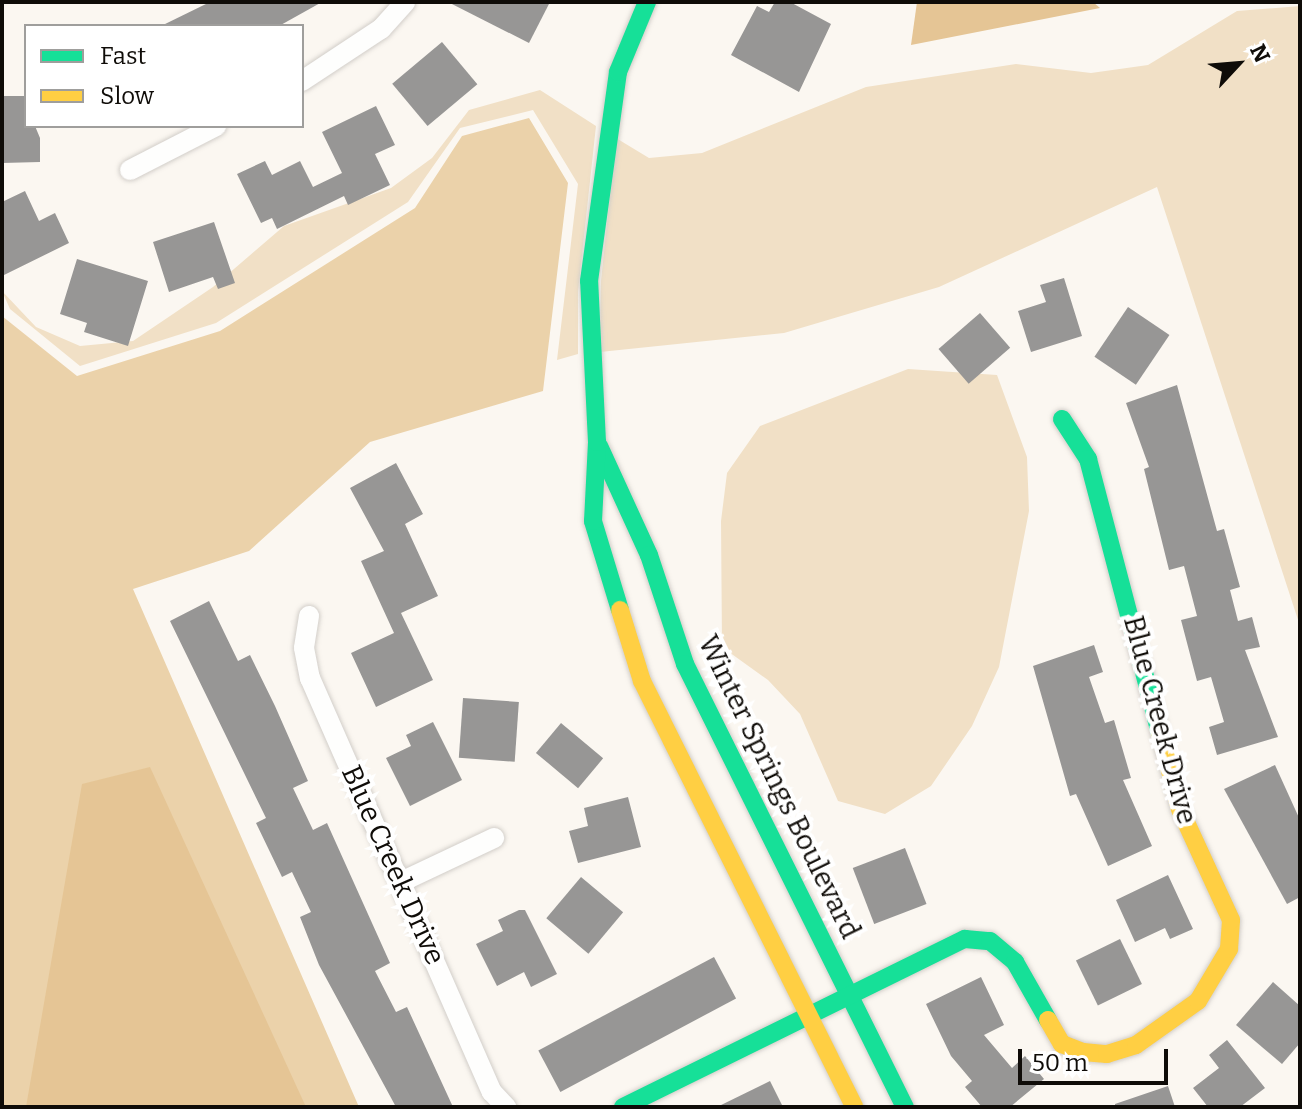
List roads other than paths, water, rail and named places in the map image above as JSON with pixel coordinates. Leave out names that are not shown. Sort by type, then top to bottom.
[{"type":"street","points":[[304,80],[381,29],[405,2]]},
{"type":"street","name":"Winter Springs Boulevard","points":[[647,2],[618,72],[597,195],[589,281],[597,442],[593,521],[676,697],[808,1016],[854,1107]]},
{"type":"street","points":[[130,170],[212,128]]},
{"type":"street","name":"Blue Creek Drive","points":[[623,1107],[947,945],[990,941],[1015,962],[1062,1044],[1107,1054],[1136,1045],[1186,1011],[1229,949],[1231,920],[1170,776],[1088,459],[1062,419]]},
{"type":"street","name":"Winter Springs Boulevard","points":[[597,442],[649,555],[676,697],[849,996],[905,1107]]},
{"type":"street","name":"Blue Creek Drive","points":[[309,616],[304,648],[310,678],[492,1092],[506,1107]]},
{"type":"street","points":[[401,882],[494,838]]}]
